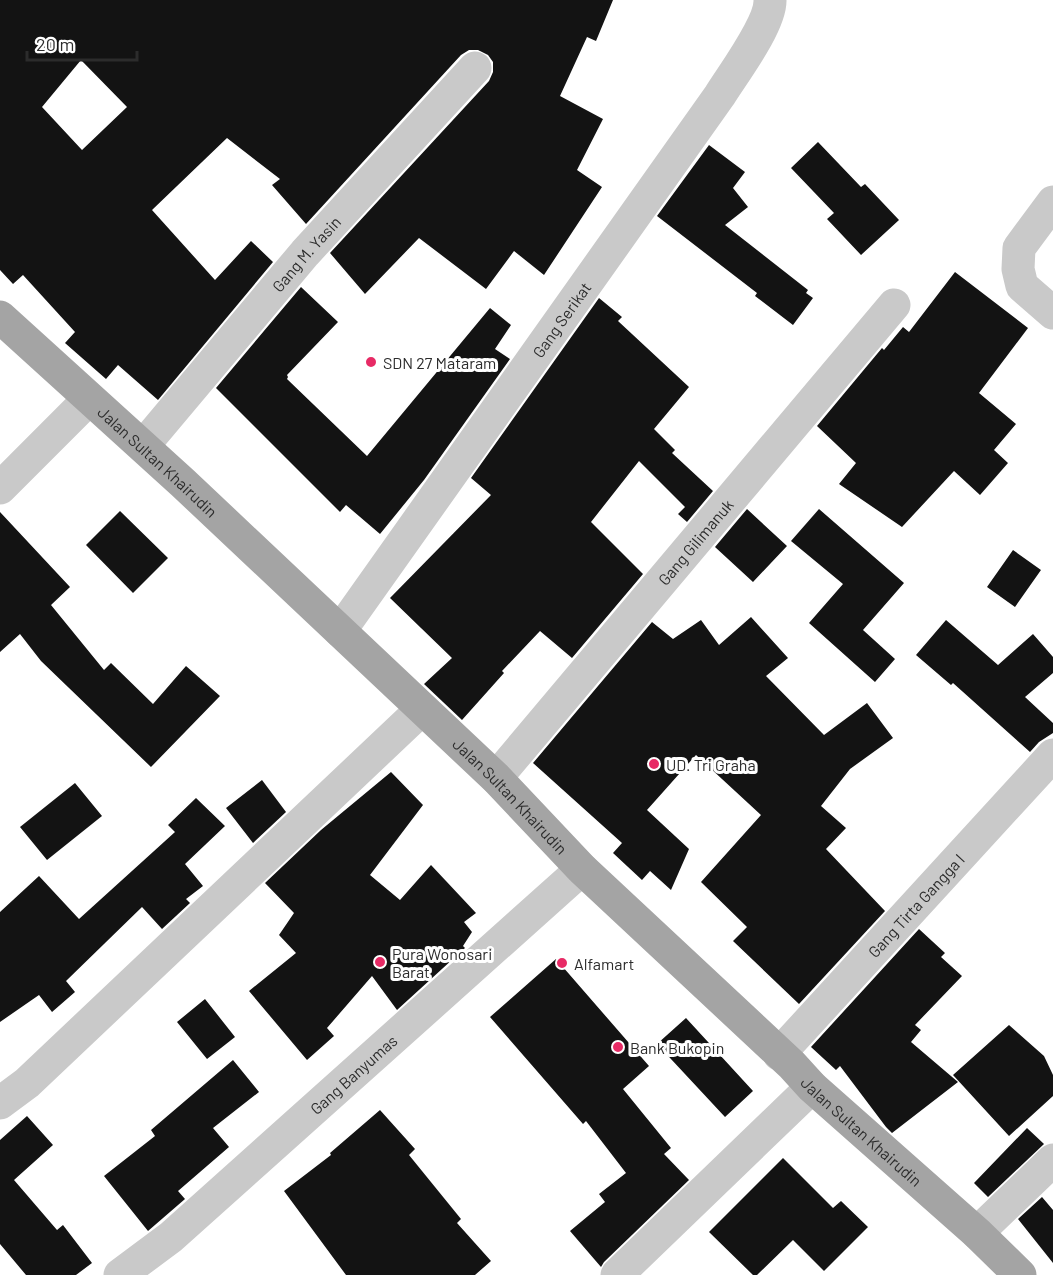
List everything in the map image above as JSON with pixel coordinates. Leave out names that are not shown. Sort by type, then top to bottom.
[{"type":"main road","name":"Jalan Sultan Khairudin","points":[[0,317],[143,446],[496,778],[582,869],[812,1087],[977,1233],[1020,1275]]},
{"type":"street","name":"Gang Serikat","points":[[340,631],[720,96],[762,28],[770,0]]},
{"type":"street","name":"Gang M. Yasin","points":[[143,446],[305,253],[475,68]]},
{"type":"street","points":[[1053,202],[1019,248],[1017,258],[1022,286],[1053,313]]},
{"type":"street","name":"Gang Gilimanuk","points":[[496,778],[894,304]]},
{"type":"street","points":[[0,488],[89,399]]},
{"type":"street","points":[[0,1103],[27,1083],[422,709]]},
{"type":"street","name":"Gang Tirta Gangga I","points":[[779,1054],[1053,755]]},
{"type":"street","name":"Gang Banyumas","points":[[120,1275],[171,1238],[582,869]]},
{"type":"street","points":[[617,1275],[812,1087]]},
{"type":"street","points":[[977,1233],[1053,1160]]},
{"type":"building","points":[[0,0],[613,0],[596,41],[587,37],[560,96],[603,119],[577,170],[602,187],[544,275],[514,251],[486,289],[419,238],[365,294],[330,253],[489,81],[493,72],[493,62],[488,55],[478,50],[469,50],[461,55],[306,224],[272,185],[280,179],[227,138],[152,210],[215,280],[251,241],[273,262],[158,400],[118,365],[106,379],[65,343],[75,332],[23,275],[13,284],[0,270]],"holes":[[[81,60],[127,107],[82,150],[42,107]]]},
{"type":"building","points":[[818,142],[861,187],[865,184],[899,220],[861,255],[827,219],[834,213],[791,168]]},
{"type":"building","points":[[709,145],[745,172],[733,188],[748,207],[725,225],[808,290],[806,293],[813,298],[793,325],[755,296],[757,293],[657,216]]},
{"type":"building","points":[[955,272],[1028,328],[979,393],[1016,424],[994,450],[1008,463],[980,495],[954,471],[902,527],[839,484],[856,463],[817,426],[882,348],[884,350],[903,327],[909,332]]},
{"type":"building","points":[[301,287],[338,322],[287,375],[287,379],[367,456],[490,308],[511,325],[495,349],[510,359],[424,480],[380,534],[346,505],[340,512],[216,388]]},
{"type":"building","points":[[599,298],[622,317],[618,321],[689,387],[654,429],[675,450],[672,453],[713,491],[687,522],[678,514],[685,507],[639,461],[591,522],[643,574],[572,658],[540,631],[502,671],[504,673],[462,720],[424,684],[452,658],[390,598],[491,495],[471,478]]},
{"type":"building","points":[[747,509],[787,546],[753,582],[715,547]]},
{"type":"building","points":[[819,509],[904,583],[863,630],[895,659],[875,682],[809,623],[843,584],[791,541]]},
{"type":"building","points":[[120,511],[168,558],[133,593],[86,545]]},
{"type":"building","points":[[0,512],[70,587],[51,605],[104,670],[111,663],[153,704],[186,666],[220,696],[151,767],[41,661],[20,634],[0,652]]},
{"type":"building","points":[[1013,550],[1041,570],[1015,607],[987,587]]},
{"type":"building","points":[[751,617],[788,658],[766,676],[824,735],[867,703],[893,738],[850,769],[821,806],[846,828],[826,849],[885,911],[799,1004],[733,941],[747,927],[701,882],[761,815],[696,755],[647,810],[689,849],[671,890],[650,871],[642,880],[613,853],[622,843],[533,763],[652,622],[673,639],[701,620],[719,645]]},
{"type":"building","points":[[946,620],[998,665],[1033,634],[1053,657],[1053,673],[1025,697],[1053,723],[1053,733],[1039,742],[1030,752],[953,683],[951,685],[916,655]]},
{"type":"building","points":[[391,772],[423,805],[370,875],[400,900],[431,865],[476,913],[464,922],[472,932],[463,946],[465,948],[397,1010],[372,976],[327,1028],[334,1036],[307,1060],[249,991],[296,953],[279,935],[294,913],[265,883],[321,830]]},
{"type":"building","points":[[262,780],[286,812],[253,843],[226,808]]},
{"type":"building","points":[[75,783],[102,816],[47,860],[20,827]]},
{"type":"building","points":[[196,798],[225,826],[185,864],[203,886],[186,899],[190,903],[162,929],[142,907],[66,981],[75,992],[52,1012],[39,995],[0,1022],[0,912],[39,876],[79,919],[175,832],[168,825]]},
{"type":"building","points":[[919,929],[945,953],[941,957],[962,976],[915,1025],[921,1030],[911,1042],[958,1082],[892,1133],[840,1066],[836,1070],[811,1047]]},
{"type":"building","points":[[556,959],[649,1066],[623,1089],[671,1148],[664,1154],[689,1180],[601,1267],[570,1231],[605,1202],[599,1194],[626,1173],[586,1121],[583,1124],[490,1017]]},
{"type":"building","points":[[205,999],[235,1037],[207,1059],[177,1022]]},
{"type":"building","points":[[686,1018],[753,1091],[725,1117],[657,1044]]},
{"type":"building","points":[[1009,1025],[1044,1056],[1053,1075],[1053,1096],[1009,1136],[953,1075]]},
{"type":"building","points":[[233,1060],[259,1092],[213,1128],[229,1147],[178,1191],[185,1199],[148,1231],[104,1176],[155,1136],[151,1130]]},
{"type":"building","points":[[380,1110],[415,1149],[409,1155],[461,1219],[457,1223],[491,1261],[475,1275],[346,1275],[284,1191],[331,1155],[330,1153]]},
{"type":"building","points":[[27,1116],[53,1145],[14,1180],[57,1230],[63,1225],[92,1263],[76,1275],[26,1275],[0,1244],[0,1140]]},
{"type":"building","points":[[1027,1128],[1044,1144],[988,1197],[974,1183]]},
{"type":"building","points":[[783,1158],[833,1208],[841,1201],[868,1227],[824,1271],[793,1240],[757,1275],[753,1275],[709,1232]]},
{"type":"building","points":[[1042,1197],[1053,1210],[1053,1263],[1018,1219]]},
{"type":"place","name":"SDN 27 Mataram","points":[[371,362]]},
{"type":"place","name":"UD. Tri Graha","points":[[654,764]]},
{"type":"place","name":"Pura Wonosari Barat","points":[[380,962]]},
{"type":"place","name":"Alfamart","points":[[562,963]]},
{"type":"place","name":"Bank Bukopin","points":[[618,1047]]}]
